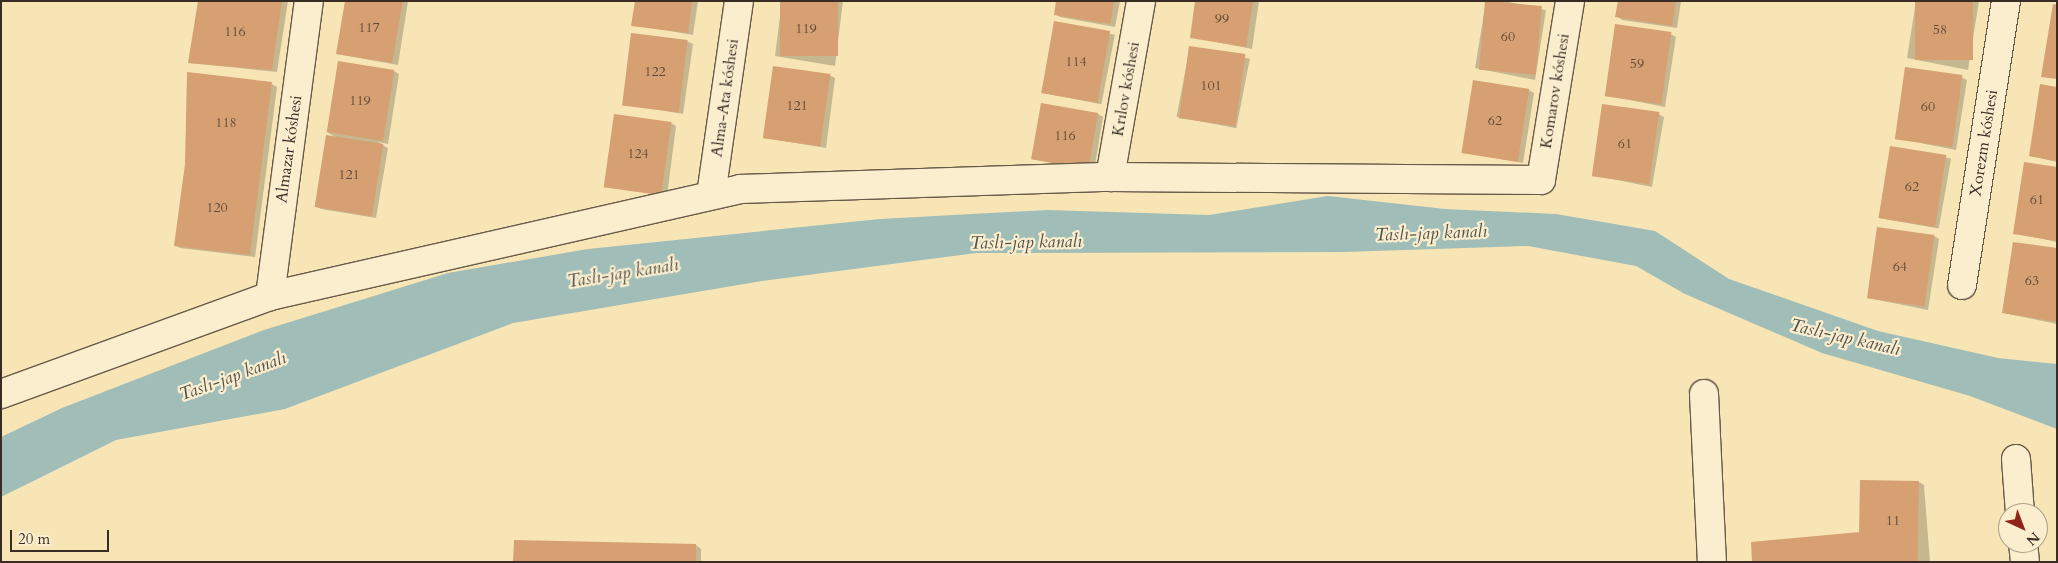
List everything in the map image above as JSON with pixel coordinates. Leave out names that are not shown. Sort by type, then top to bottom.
[{"type":"street","name":"Almazar kóshesi","points":[[270,296],[309,1]]},
{"type":"street","name":"Alma-Ata kóshesi","points":[[712,195],[739,1]]},
{"type":"street","name":"Krılov kóshesi","points":[[1110,177],[1141,1]]},
{"type":"street","name":"Komarov kóshesi","points":[[1110,177],[1541,180],[1570,1]]},
{"type":"street","name":"Xorezm kóshesi","points":[[1962,286],[2006,1]]},
{"type":"street","points":[[1,394],[270,296],[740,189],[1110,177]]},
{"type":"street","points":[[1704,394],[1712,562]]},
{"type":"street","points":[[2016,459],[2019,503]]},
{"type":"water","name":"Taslı-jap kanalı","points":[[1328,196],[1445,209],[1556,214],[1655,231],[1729,279],[1878,331],[1998,358],[2057,364],[2057,429],[1970,396],[1822,353],[1685,294],[1636,266],[1528,246],[1344,252],[976,253],[762,281],[513,323],[285,409],[116,440],[1,497],[1,437],[62,408],[264,330],[448,273],[588,249],[880,219],[1047,210],[1209,215]]},
{"type":"building","points":[[198,1],[282,1],[272,70],[188,63]]},
{"type":"building","points":[[345,1],[403,1],[392,63],[336,54]]},
{"type":"building","points":[[635,1],[692,1],[688,33],[631,26]]},
{"type":"building","points":[[780,1],[838,1],[838,56],[780,56]]},
{"type":"building","points":[[1056,1],[1114,1],[1110,24],[1054,15]]},
{"type":"building","points":[[1195,1],[1253,1],[1246,47],[1190,38]]},
{"type":"building","points":[[1485,1],[1542,6],[1536,75],[1479,70]]},
{"type":"building","points":[[1618,1],[1676,1],[1672,26],[1615,17]]},
{"type":"building","points":[[1915,1],[1973,1],[1973,60],[1915,60]]},
{"type":"building","points":[[2053,4],[2057,5],[2057,79],[2041,77]]},
{"type":"building","points":[[1054,21],[1110,31],[1097,103],[1041,93]]},
{"type":"building","points":[[1615,24],[1671,32],[1661,104],[1605,96]]},
{"type":"building","points":[[631,33],[688,40],[679,112],[622,105]]},
{"type":"building","points":[[1189,46],[1245,54],[1235,126],[1179,118]]},
{"type":"building","points":[[338,61],[394,70],[383,141],[327,132]]},
{"type":"building","points":[[773,66],[830,74],[820,146],[763,138]]},
{"type":"building","points":[[1905,67],[1962,75],[1952,147],[1895,139]]},
{"type":"building","points":[[187,72],[272,82],[250,255],[174,246],[185,164]]},
{"type":"building","points":[[1473,80],[1529,89],[1518,162],[1461,153]]},
{"type":"building","points":[[2040,84],[2057,87],[2057,161],[2029,156]]},
{"type":"building","points":[[1041,103],[1098,113],[1088,169],[1031,159]]},
{"type":"building","points":[[1602,104],[1659,112],[1649,184],[1592,176]]},
{"type":"building","points":[[614,114],[671,122],[661,195],[604,187]]},
{"type":"building","points":[[326,135],[383,144],[372,216],[315,207]]},
{"type":"building","points":[[1890,146],[1946,155],[1935,227],[1879,218]]},
{"type":"building","points":[[2024,162],[2057,167],[2057,241],[2013,234]]},
{"type":"building","points":[[1877,227],[1934,235],[1924,306],[1867,298]]},
{"type":"building","points":[[2013,242],[2057,248],[2057,322],[2002,313]]},
{"type":"building","points":[[1860,480],[1919,481],[1918,562],[1859,562]]},
{"type":"building","points":[[1860,532],[1861,562],[1752,562],[1751,542]]},
{"type":"building","points":[[514,540],[696,544],[696,562],[513,562]]}]
